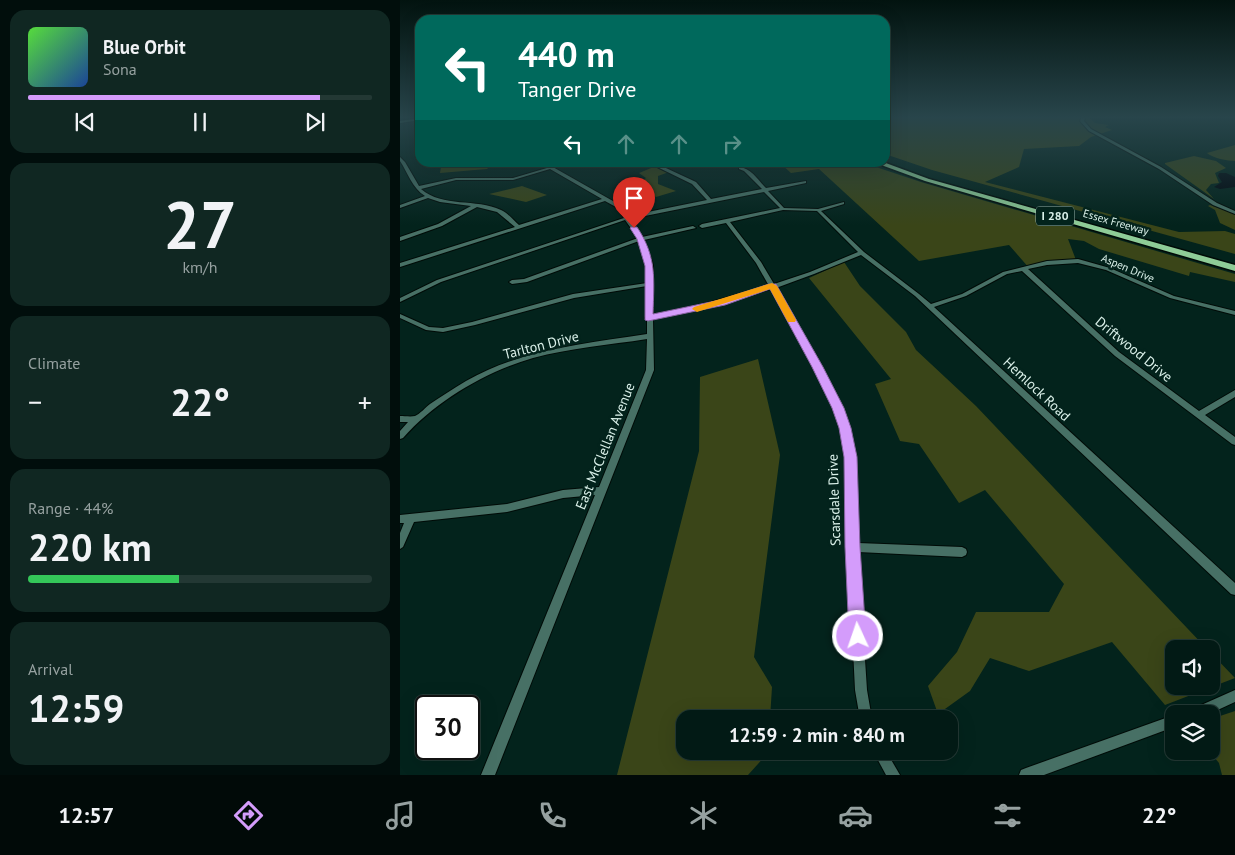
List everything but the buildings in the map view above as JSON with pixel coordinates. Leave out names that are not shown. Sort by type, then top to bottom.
[{"type":"highway","name":"Essex Freeway","points":[[890,161],[938,176],[1235,260]]},
{"type":"highway","name":"Essex Freeway","points":[[890,167],[954,188],[1235,268]]},
{"type":"street","points":[[1131,152],[1160,168],[1215,204],[1235,213]]},
{"type":"street","points":[[400,158],[402,166],[411,180],[428,196],[500,212],[517,226]]},
{"type":"street","points":[[660,167],[694,183],[710,201]]},
{"type":"street","points":[[418,188],[456,179],[513,179],[550,168]]},
{"type":"street","name":"East McClellan Avenue","points":[[488,775],[650,370],[648,318],[650,266],[641,239],[618,206],[550,168]]},
{"type":"street","points":[[740,168],[746,170],[783,209]]},
{"type":"street","points":[[400,300],[439,281],[627,218],[804,182]]},
{"type":"street","points":[[400,207],[428,196]]},
{"type":"street","points":[[400,265],[606,199]]},
{"type":"street","points":[[702,226],[783,209],[818,210],[842,203]]},
{"type":"street","points":[[400,239],[440,225],[475,206]]},
{"type":"street","name":"Hemlock Road","points":[[818,210],[862,254],[930,306],[1235,590]]},
{"type":"street","name":"Scarsdale Drive","points":[[727,221],[758,263],[772,286],[818,367],[838,408],[845,428],[851,457],[860,690],[864,710]]},
{"type":"street","points":[[512,282],[525,281],[641,239],[693,228]]},
{"type":"street","points":[[648,318],[722,303],[807,276],[842,259],[862,254]]},
{"type":"street","name":"Aspen Drive","points":[[930,306],[964,295],[997,276],[1023,268],[1065,261],[1090,263],[1172,297],[1235,313]]},
{"type":"street","name":"Driftwood Drive","points":[[1023,268],[1117,354],[1235,442]]},
{"type":"street","points":[[400,316],[435,330],[454,329],[573,296],[650,284]]},
{"type":"street","points":[[400,326],[410,321]]},
{"type":"street","name":"Tarlton Drive","points":[[400,436],[417,419],[456,390],[516,361],[650,336]]},
{"type":"street","points":[[1199,415],[1235,393]]},
{"type":"street","points":[[400,419],[417,419]]},
{"type":"street","points":[[400,519],[506,508],[563,494],[602,492]]},
{"type":"street","points":[[400,544],[411,518]]},
{"type":"street","points":[[853,547],[962,552]]},
{"type":"street","points":[[1214,705],[1235,696]]},
{"type":"street","points":[[1026,775],[1165,724]]},
{"type":"street","points":[[884,760],[893,775]]},
{"type":"green space","points":[[890,152],[1023,152],[1019,167],[985,182],[1179,232],[1225,231],[1235,234],[1235,254],[932,170],[890,156]]},
{"type":"green space","points":[[1235,152],[1235,161],[1216,158],[1207,153]]},
{"type":"green space","points":[[1194,156],[1216,161],[1226,168],[1215,173],[1219,183],[1211,184],[1206,190],[1214,199],[1165,164]]},
{"type":"green space","points":[[441,167],[489,167],[487,169],[440,173]]},
{"type":"green space","points":[[654,167],[669,172],[658,176],[658,184],[676,191],[656,197],[639,184],[646,178],[639,173]]},
{"type":"green space","points":[[784,167],[876,167],[921,182],[1235,274],[1235,282],[1190,272],[1189,276],[1099,249],[1084,241],[1068,239],[1076,260],[1030,269],[1009,245],[919,261],[819,169],[791,173]]},
{"type":"green space","points":[[522,186],[547,195],[526,202],[489,194]]},
{"type":"green space","points":[[1210,205],[1235,214],[1235,230],[1220,223],[1215,210],[1208,206]]},
{"type":"green space","points":[[844,262],[860,286],[906,332],[916,350],[976,406],[1198,640],[1165,640],[1165,695],[1191,695],[1165,705],[1112,642],[1029,671],[990,658],[970,691],[944,710],[937,710],[928,686],[957,652],[976,612],[1049,612],[1064,584],[985,490],[959,503],[919,444],[900,441],[875,384],[891,379],[809,278]]},
{"type":"green space","points":[[758,359],[780,455],[754,657],[772,687],[771,710],[676,710],[676,760],[762,760],[748,775],[617,775],[699,451],[700,377]]},
{"type":"green space","points":[[1220,662],[1235,678],[1220,684]]},
{"type":"green space","points":[[1235,711],[1235,775],[1222,775],[1216,760],[1220,760],[1220,716]]},
{"type":"shaded area","points":[[1219,173],[1226,173],[1235,177],[1235,187],[1220,189],[1214,187],[1222,182],[1218,176]]},
{"type":"slow traffic","points":[[697,309],[722,303],[772,286],[791,320]]},
{"type":"route","points":[[634,228],[641,239],[650,266],[648,318],[722,303],[772,286],[818,367],[838,408],[845,428],[851,457],[853,547],[858,636]]}]
